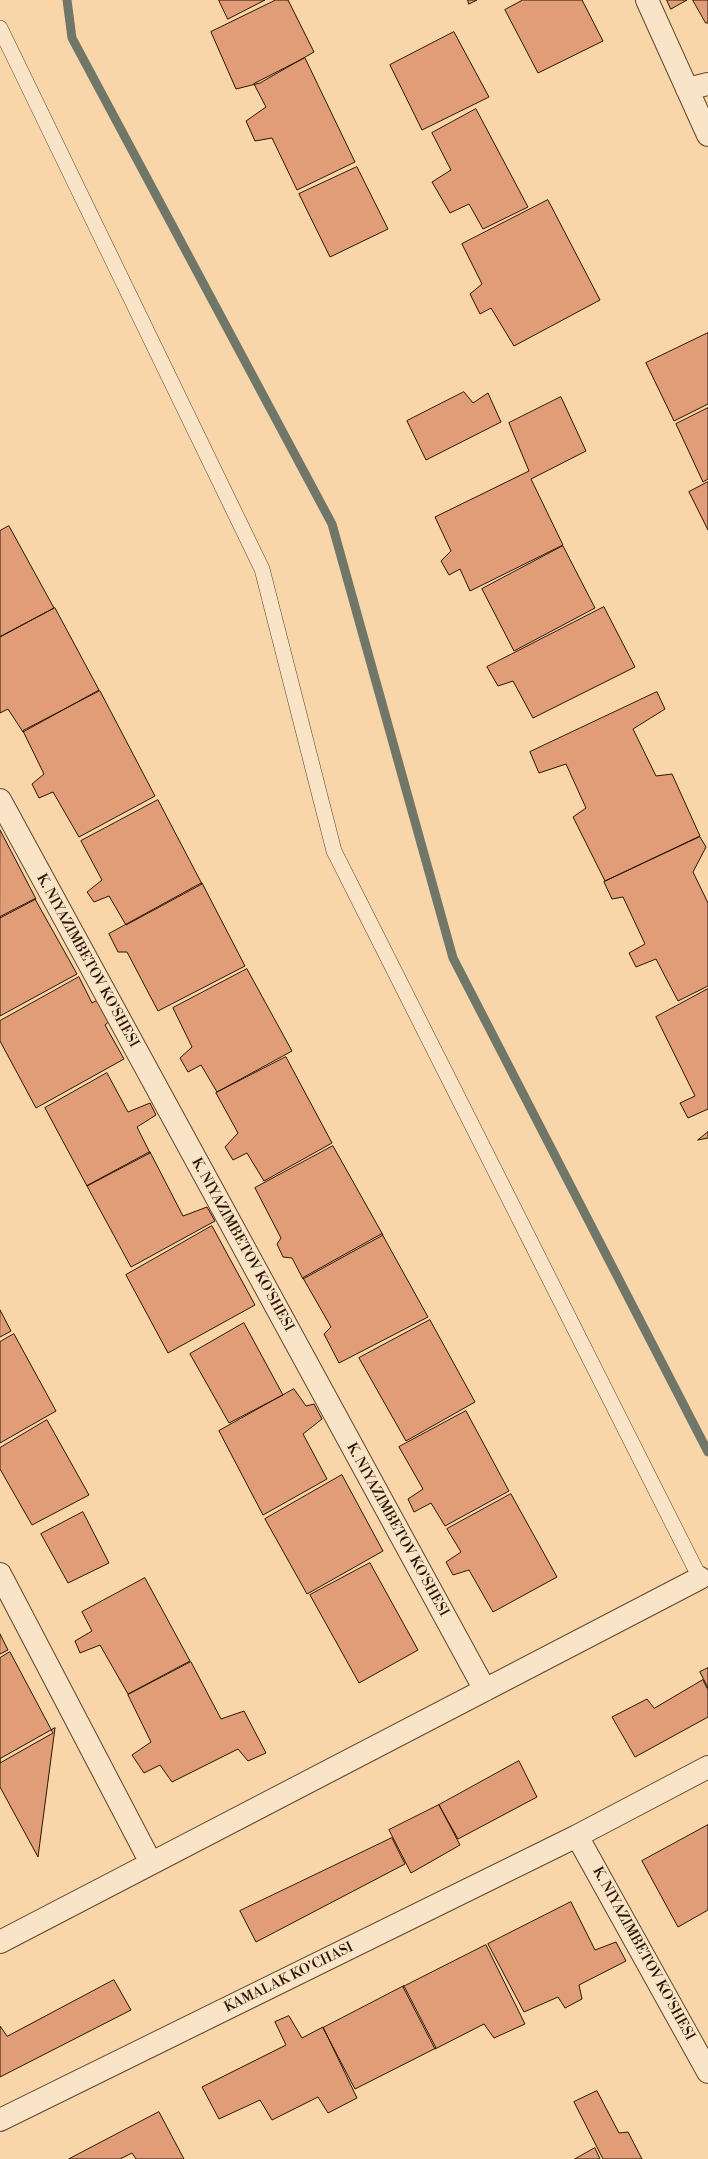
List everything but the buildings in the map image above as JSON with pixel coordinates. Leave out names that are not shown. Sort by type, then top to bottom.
[{"type":"street","points":[[647,0],[698,87],[708,135]]},
{"type":"street","name":"K. NIYAZIMBETOV KO'SHESI","points":[[0,800],[485,1690]]},
{"type":"street","points":[[0,1574],[151,1863]]},
{"type":"street","points":[[0,1942],[700,1578]]},
{"type":"street","name":"KAMALAK KO'CHASI","points":[[0,2120],[578,1836],[708,1767]]},
{"type":"street","name":"K. NIYAZIMBETOV KO'SHESI","points":[[578,1836],[708,2072]]},
{"type":"lane","points":[[0,28],[262,569],[334,852],[700,1578]]},
{"type":"waterway","points":[[67,0],[72,38],[332,524],[453,958],[708,1452]]}]
